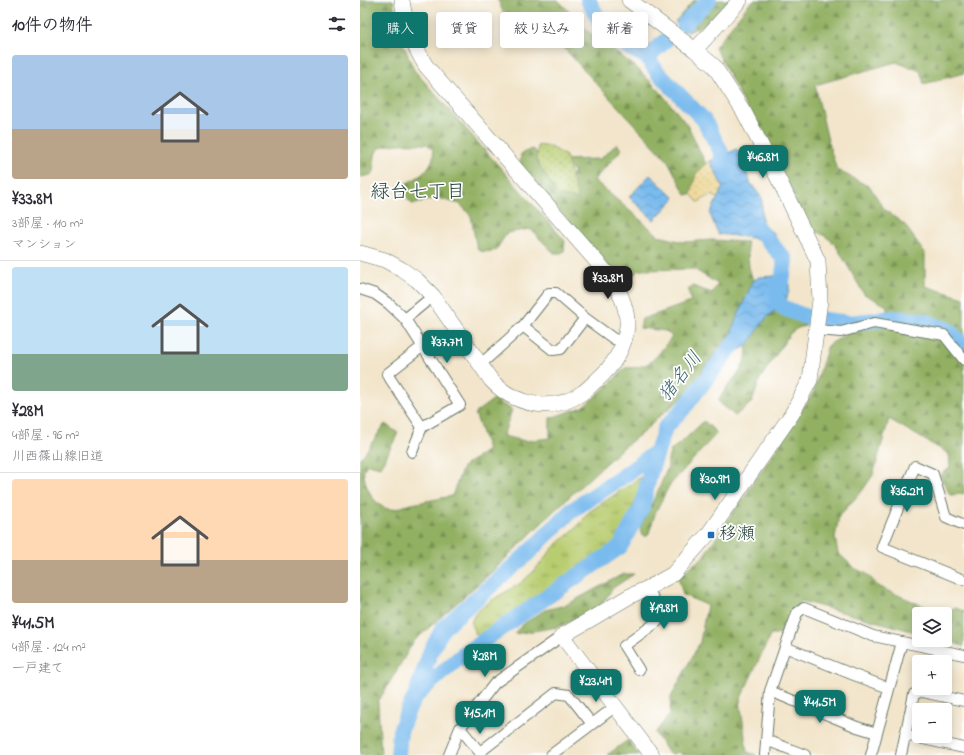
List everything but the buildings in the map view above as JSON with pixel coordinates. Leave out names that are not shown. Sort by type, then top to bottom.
[{"type":"street","points":[[360,253],[385,260],[418,280],[433,296],[480,365],[499,389],[522,402],[535,404],[561,403],[572,399],[582,393],[603,375],[618,356],[624,341],[627,326],[625,310],[620,294],[611,278],[426,66],[416,51],[409,34],[402,0]]},
{"type":"street","points":[[449,755],[460,728],[495,683],[562,636],[630,596],[673,574],[709,533],[792,414],[810,380],[820,300],[818,261],[744,112],[714,66],[629,0]]},
{"type":"street","points":[[695,50],[740,0]]},
{"type":"street","points":[[360,289],[389,304],[404,319],[460,405],[422,427],[412,452]]},
{"type":"street","points":[[480,365],[523,326],[549,293],[556,293],[585,318],[614,339],[624,341]]},
{"type":"street","points":[[404,319],[433,296]]},
{"type":"street","points":[[523,326],[553,350],[561,349],[585,318]]},
{"type":"street","points":[[818,322],[841,332],[874,323],[944,335],[964,360]]},
{"type":"street","points":[[422,427],[387,374],[423,346]]},
{"type":"street","points":[[964,525],[946,517],[933,474],[915,466],[882,546],[964,580]]},
{"type":"street","points":[[639,670],[624,646],[657,622],[660,612],[648,588]]},
{"type":"street","points":[[765,755],[770,691],[797,613],[804,608],[873,636],[964,655]]},
{"type":"street","points":[[562,636],[652,755]]},
{"type":"street","points":[[871,755],[902,642]]},
{"type":"street","points":[[785,647],[889,688]]},
{"type":"street","points":[[770,691],[857,728],[877,733]]},
{"type":"street","points":[[901,755],[914,694],[922,692],[964,701]]},
{"type":"street","points":[[460,728],[481,754],[556,693],[569,695],[592,724]]},
{"type":"street","points":[[551,755],[616,706]]},
{"type":"street","points":[[905,735],[964,748]]},
{"type":"street","points":[[766,740],[806,755]]},
{"type":"green space","points":[[360,0],[393,0],[394,12],[372,12],[372,48],[405,48],[414,70],[565,241],[564,251],[561,253],[554,253],[535,232],[529,229],[507,233],[496,250],[487,252],[480,251],[478,250],[476,244],[471,216],[460,204],[438,198],[412,204],[397,187],[418,177],[429,166],[432,161],[433,151],[431,147],[426,144],[397,144],[380,148],[375,154],[374,172],[371,175],[360,177]]},
{"type":"green space","points":[[498,0],[558,0],[570,12],[503,12]]},
{"type":"green space","points":[[694,0],[731,0],[702,26],[688,32],[675,22]]},
{"type":"green space","points":[[754,0],[964,0],[964,73],[924,84],[920,71],[896,62],[815,85],[829,145],[837,170],[870,187],[885,210],[905,225],[925,254],[925,286],[964,298],[964,494],[950,495],[940,475],[950,468],[949,454],[889,419],[873,475],[862,491],[839,516],[835,538],[838,553],[854,568],[867,574],[879,587],[926,607],[912,607],[912,631],[801,601],[782,634],[771,634],[740,700],[747,752],[756,755],[682,755],[679,752],[670,755],[655,733],[670,714],[671,697],[700,642],[707,605],[683,595],[678,576],[702,558],[778,447],[814,391],[828,345],[887,314],[887,306],[864,294],[835,244],[824,235],[808,228],[715,47],[749,4]]},
{"type":"green space","points":[[584,27],[592,34],[592,48],[610,48],[636,67],[657,88],[688,126],[706,164],[696,174],[691,194],[686,195],[668,161],[564,48],[584,48]]},
{"type":"green space","points":[[617,144],[622,149],[594,180],[659,236],[683,242],[711,240],[747,242],[749,267],[753,281],[730,336],[703,369],[696,383],[687,394],[662,414],[646,430],[619,451],[556,509],[493,571],[414,641],[378,702],[381,755],[360,755],[360,457],[362,457],[385,424],[398,433],[381,467],[368,464],[364,469],[364,478],[368,489],[376,502],[384,508],[394,509],[410,504],[452,496],[463,467],[488,450],[475,413],[494,399],[512,410],[503,436],[525,441],[550,438],[550,418],[583,407],[625,368],[642,366],[653,360],[672,337],[666,331],[640,328],[642,319],[691,302],[688,290],[693,286],[712,293],[718,284],[694,269],[639,270],[623,283],[520,165],[521,154],[531,149],[534,150],[560,193],[568,187],[574,170],[562,165],[562,160],[600,159]]},
{"type":"green space","points":[[538,145],[551,147],[566,156],[578,199],[558,195],[536,160]]},
{"type":"green space","points":[[786,301],[808,311],[812,322],[810,325],[796,329],[789,335],[760,379],[752,402],[735,416],[719,402],[719,399],[741,370],[746,357],[747,346],[766,318]]},
{"type":"green space","points":[[704,421],[717,433],[669,486],[656,511],[649,533],[646,537],[641,534],[640,527],[668,467],[668,459],[671,450]]},
{"type":"green space","points":[[641,477],[638,495],[619,540],[562,582],[491,631],[478,635],[475,633],[471,624],[473,617],[478,611],[490,601],[521,583],[534,571],[553,548],[579,525],[589,512]]},
{"type":"green space","points":[[623,574],[634,574],[613,588],[603,603],[594,611],[558,627],[515,634],[516,631],[525,623],[545,610],[566,605]]},
{"type":"green space","points":[[955,608],[964,611],[964,647],[952,642],[952,609]]},
{"type":"green space","points":[[628,740],[639,755],[607,755]]},
{"type":"sand","points":[[710,161],[723,187],[718,198],[711,195],[698,202],[691,194],[696,174]]},
{"type":"water","points":[[737,149],[751,184],[762,198],[762,223],[775,234],[766,244],[752,238],[718,234],[710,214],[723,187],[710,161]]},
{"type":"water","points":[[650,175],[675,198],[654,220],[629,197]]},
{"type":"water","points":[[775,276],[789,280],[789,291],[786,301],[766,318],[747,346],[733,353],[729,342],[735,322],[753,281],[759,277]]},
{"type":"waterway","name":"猪名川","points":[[588,0],[603,27],[628,47],[647,57],[658,73],[704,120],[720,150],[728,176]]},
{"type":"waterway","points":[[684,24],[709,0]]},
{"type":"waterway","points":[[647,57],[665,41]]},
{"type":"waterway","name":"猪名川","points":[[755,225],[785,260],[782,281],[772,297]]},
{"type":"waterway","points":[[772,297],[784,308],[809,318],[849,323],[894,318],[924,321],[948,330],[964,346]]},
{"type":"waterway","name":"猪名川","points":[[398,755],[400,731],[408,710],[415,697],[424,688],[465,653],[620,547],[642,507],[650,473],[665,428],[684,408],[745,331]]},
{"type":"waterway","points":[[416,694],[430,653],[443,628],[526,555],[571,511],[625,475],[656,452]]},
{"type":"place","name":"移瀬","points":[[711,535]]},
{"type":"district","name":"緑台七丁目","points":[[418,192]]}]
